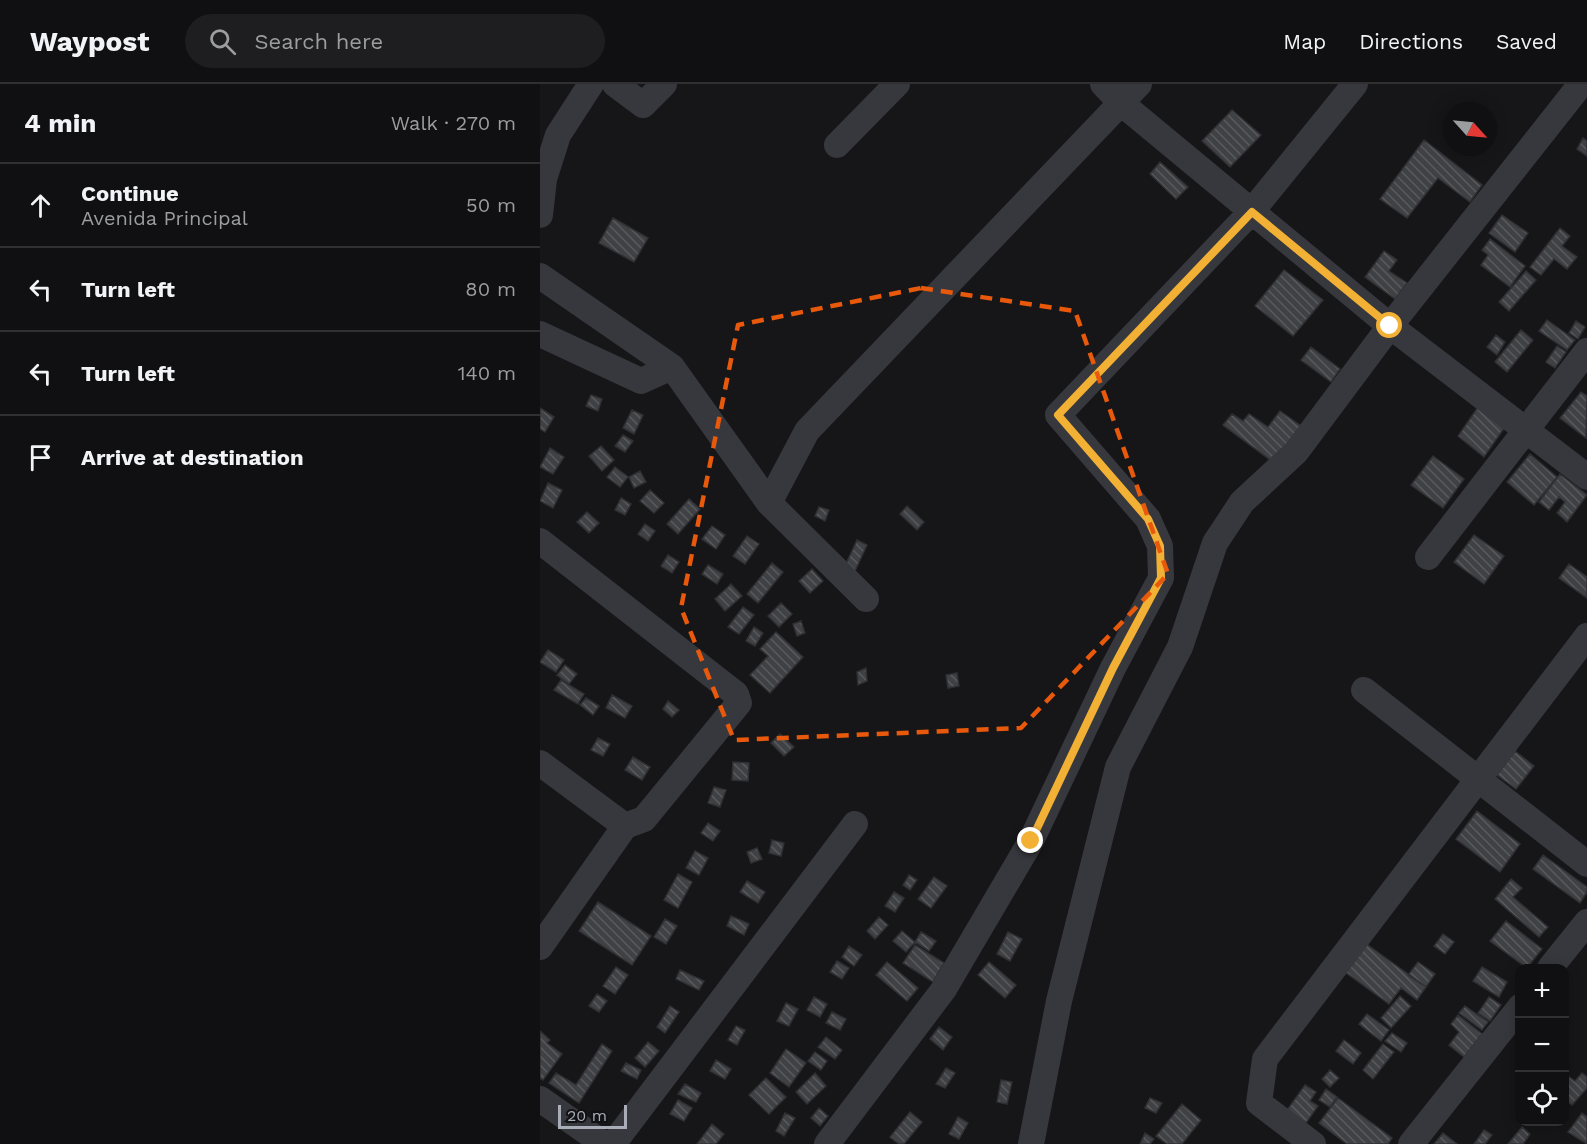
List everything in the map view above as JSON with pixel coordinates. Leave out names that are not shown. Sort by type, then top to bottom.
[{"type":"street","points":[[540,215],[544,179],[558,135],[591,84]]},
{"type":"street","points":[[615,84],[643,105],[664,84]]},
{"type":"street","points":[[837,145],[897,84]]},
{"type":"street","points":[[1103,84],[1121,103],[1390,326],[1587,477]]},
{"type":"street","points":[[769,503],[807,431],[1139,84]]},
{"type":"street","points":[[827,1144],[944,989],[1031,841],[1113,668],[1161,578],[1160,546],[1148,519],[1058,415],[1252,212],[1355,84]]},
{"type":"street","points":[[1031,1144],[1059,1001],[1118,767],[1180,647],[1215,543],[1242,502],[1296,452],[1390,326],[1581,84]]},
{"type":"street","points":[[540,276],[672,367],[769,503],[866,599]]},
{"type":"street","points":[[540,334],[641,381],[672,367]]},
{"type":"street","points":[[1428,557],[1587,351]]},
{"type":"street","points":[[540,541],[736,694],[739,703],[644,819],[625,826],[540,947]]},
{"type":"street","points":[[1313,1144],[1258,1102],[1265,1059],[1587,636]]},
{"type":"street","points":[[1364,690],[1476,780],[1587,864]]},
{"type":"street","points":[[540,763],[625,826]]},
{"type":"street","points":[[540,1099],[600,1142],[855,824]]},
{"type":"street","points":[[1554,964],[1587,922]]},
{"type":"street","points":[[1411,1144],[1515,1013]]},
{"type":"highlighted area","points":[[921,288],[1075,311],[1168,574],[1021,728],[734,740],[681,608],[738,325]]},
{"type":"building","points":[[1232,110],[1261,135],[1230,167],[1202,141]]},
{"type":"building","points":[[1583,138],[1587,141],[1587,156],[1577,149]]},
{"type":"building","points":[[1424,140],[1482,185],[1470,202],[1438,178],[1407,218],[1380,199]]},
{"type":"building","points":[[1160,162],[1188,187],[1176,199],[1150,174]]},
{"type":"building","points":[[1502,215],[1528,233],[1515,252],[1489,233]]},
{"type":"building","points":[[613,218],[648,238],[634,262],[599,243]]},
{"type":"building","points":[[1560,228],[1570,236],[1562,246],[1577,257],[1567,269],[1554,259],[1541,275],[1530,267]]},
{"type":"building","points":[[1490,239],[1525,266],[1510,287],[1481,265],[1488,255],[1482,250]]},
{"type":"building","points":[[1384,251],[1397,260],[1389,271],[1407,283],[1395,299],[1365,277]]},
{"type":"building","points":[[1284,270],[1323,300],[1293,336],[1255,306]]},
{"type":"building","points":[[1526,271],[1536,280],[1509,311],[1499,302]]},
{"type":"building","points":[[1547,320],[1575,340],[1567,350],[1539,331]]},
{"type":"building","points":[[1576,321],[1585,327],[1578,339],[1569,333]]},
{"type":"building","points":[[1521,330],[1533,340],[1507,372],[1495,362]]},
{"type":"building","points":[[1496,335],[1505,342],[1497,355],[1487,347]]},
{"type":"building","points":[[1557,346],[1566,352],[1555,368],[1546,362]]},
{"type":"building","points":[[1311,347],[1340,369],[1331,382],[1301,360]]},
{"type":"building","points":[[1581,392],[1587,396],[1586,438],[1560,418]]},
{"type":"building","points":[[591,395],[602,399],[598,411],[586,406]]},
{"type":"building","points":[[1478,407],[1505,427],[1484,457],[1458,436]]},
{"type":"building","points":[[540,408],[554,417],[545,432],[540,429]]},
{"type":"building","points":[[632,410],[643,415],[634,434],[623,428]]},
{"type":"building","points":[[1280,411],[1301,426],[1273,462],[1223,425],[1232,414],[1243,421],[1249,414],[1268,427]]},
{"type":"building","points":[[623,435],[633,441],[625,452],[615,446]]},
{"type":"building","points":[[601,446],[614,460],[602,471],[589,456]]},
{"type":"building","points":[[550,448],[564,457],[553,474],[540,467]]},
{"type":"building","points":[[1530,454],[1557,477],[1534,505],[1507,482]]},
{"type":"building","points":[[1433,456],[1464,479],[1443,508],[1411,485]]},
{"type":"building","points":[[615,467],[628,477],[620,487],[607,477]]},
{"type":"building","points":[[640,471],[646,482],[634,488],[629,477]]},
{"type":"building","points":[[1560,474],[1587,495],[1567,522],[1557,513],[1565,502],[1559,497],[1549,510],[1539,502]]},
{"type":"building","points":[[548,483],[562,490],[553,508],[540,501]]},
{"type":"building","points":[[650,490],[664,503],[654,513],[640,501]]},
{"type":"building","points":[[621,498],[631,504],[625,515],[615,510]]},
{"type":"building","points":[[689,499],[700,509],[678,534],[667,524]]},
{"type":"building","points":[[907,506],[924,522],[917,530],[900,514]]},
{"type":"building","points":[[819,507],[829,510],[825,521],[815,516]]},
{"type":"building","points":[[587,512],[599,523],[589,533],[577,522]]},
{"type":"building","points":[[645,524],[655,531],[648,541],[638,534]]},
{"type":"building","points":[[712,526],[725,535],[716,549],[702,539]]},
{"type":"building","points":[[1474,535],[1504,556],[1484,584],[1454,562]]},
{"type":"building","points":[[747,536],[759,544],[745,564],[733,556]]},
{"type":"building","points":[[857,540],[867,545],[855,571],[845,566]]},
{"type":"building","points":[[668,555],[679,562],[672,573],[661,566]]},
{"type":"building","points":[[772,563],[783,572],[758,603],[747,594]]},
{"type":"building","points":[[1569,564],[1587,577],[1587,598],[1559,578]]},
{"type":"building","points":[[708,565],[723,574],[717,584],[702,574]]},
{"type":"building","points":[[812,569],[823,581],[810,593],[799,581]]},
{"type":"building","points":[[731,584],[742,596],[725,611],[715,599]]},
{"type":"building","points":[[781,603],[792,614],[779,627],[768,616]]},
{"type":"building","points":[[743,607],[754,615],[739,634],[728,627]]},
{"type":"building","points":[[801,621],[805,633],[797,636],[793,624]]},
{"type":"building","points":[[754,627],[763,633],[755,646],[746,641]]},
{"type":"building","points":[[776,632],[803,657],[770,693],[750,675],[768,656],[760,649]]},
{"type":"building","points":[[548,650],[564,660],[556,672],[540,662]]},
{"type":"building","points":[[565,665],[577,674],[569,684],[557,675]]},
{"type":"building","points":[[866,668],[867,681],[858,685],[857,672]]},
{"type":"building","points":[[957,673],[959,686],[948,688],[946,675]]},
{"type":"building","points":[[561,680],[584,694],[578,704],[554,690]]},
{"type":"building","points":[[612,695],[632,706],[625,718],[606,708]]},
{"type":"building","points":[[586,698],[599,706],[593,715],[580,705]]},
{"type":"building","points":[[668,701],[679,710],[672,717],[663,709]]},
{"type":"building","points":[[780,734],[794,747],[784,756],[771,743]]},
{"type":"building","points":[[598,738],[610,744],[603,756],[591,750]]},
{"type":"building","points":[[1515,751],[1534,766],[1516,789],[1497,775]]},
{"type":"building","points":[[633,757],[650,767],[642,780],[625,770]]},
{"type":"building","points":[[733,762],[749,763],[748,781],[732,780]]},
{"type":"building","points":[[714,787],[726,790],[720,807],[708,803]]},
{"type":"building","points":[[1477,811],[1520,844],[1500,872],[1456,839]]},
{"type":"building","points":[[708,823],[720,831],[713,841],[701,833]]},
{"type":"building","points":[[772,840],[784,843],[781,856],[769,853]]},
{"type":"building","points":[[757,848],[762,859],[751,863],[747,852]]},
{"type":"building","points":[[695,851],[708,858],[699,875],[686,868]]},
{"type":"building","points":[[1543,855],[1587,887],[1587,892],[1580,903],[1533,869]]},
{"type":"building","points":[[678,874],[692,882],[678,908],[664,900]]},
{"type":"building","points":[[909,875],[917,880],[910,890],[903,885]]},
{"type":"building","points":[[934,877],[947,886],[931,908],[918,899]]},
{"type":"building","points":[[1511,879],[1522,888],[1513,897],[1548,927],[1539,937],[1495,899]]},
{"type":"building","points":[[747,881],[765,892],[758,903],[740,892]]},
{"type":"building","points":[[894,892],[904,898],[895,912],[885,906]]},
{"type":"building","points":[[598,902],[651,936],[632,965],[579,931]]},
{"type":"building","points":[[731,916],[749,924],[744,935],[727,926]]},
{"type":"building","points":[[879,917],[888,925],[875,939],[867,931]]},
{"type":"building","points":[[665,919],[677,926],[666,944],[654,937]]},
{"type":"building","points":[[1506,921],[1542,949],[1530,964],[1522,964],[1490,941]]},
{"type":"building","points":[[902,931],[915,942],[906,952],[893,941]]},
{"type":"building","points":[[921,932],[936,941],[929,951],[915,942]]},
{"type":"building","points":[[1008,932],[1022,939],[1010,961],[997,954]]},
{"type":"building","points":[[1443,934],[1454,942],[1445,954],[1434,946]]},
{"type":"building","points":[[1365,943],[1426,987],[1417,1000],[1401,988],[1389,1004],[1345,972]]},
{"type":"building","points":[[915,945],[944,963],[933,982],[903,963]]},
{"type":"building","points":[[849,946],[862,955],[854,966],[842,957]]},
{"type":"building","points":[[837,961],[849,968],[842,979],[830,972]]},
{"type":"building","points":[[887,962],[918,988],[907,1001],[876,975]]},
{"type":"building","points":[[989,962],[1016,985],[1005,998],[978,975]]},
{"type":"building","points":[[1418,962],[1435,974],[1426,987],[1408,975]]},
{"type":"building","points":[[616,967],[628,975],[615,994],[603,986]]},
{"type":"building","points":[[1482,967],[1507,982],[1499,997],[1473,981]]},
{"type":"building","points":[[680,970],[704,981],[699,990],[676,979]]},
{"type":"building","points":[[597,994],[607,1001],[599,1012],[589,1006]]},
{"type":"building","points":[[1400,996],[1411,1006],[1391,1028],[1381,1018]]},
{"type":"building","points":[[814,997],[827,1004],[820,1017],[807,1010]]},
{"type":"building","points":[[1489,997],[1501,1005],[1490,1021],[1478,1013]]},
{"type":"building","points":[[786,1003],[798,1009],[789,1026],[777,1021]]},
{"type":"building","points":[[670,1006],[679,1012],[665,1033],[657,1027]]},
{"type":"building","points":[[1465,1006],[1488,1022],[1482,1030],[1459,1013]]},
{"type":"building","points":[[832,1012],[846,1019],[840,1030],[826,1023]]},
{"type":"building","points":[[1367,1014],[1389,1030],[1381,1041],[1359,1024]]},
{"type":"building","points":[[1458,1015],[1482,1034],[1464,1057],[1449,1045],[1459,1032],[1451,1024]]},
{"type":"building","points":[[736,1026],[745,1030],[737,1045],[728,1040]]},
{"type":"building","points":[[939,1027],[952,1037],[943,1050],[930,1039]]},
{"type":"building","points":[[540,1031],[550,1040],[547,1043],[562,1054],[543,1080],[540,1078]]},
{"type":"building","points":[[1392,1033],[1407,1043],[1401,1052],[1385,1041]]},
{"type":"building","points":[[826,1037],[842,1050],[835,1059],[818,1047]]},
{"type":"building","points":[[1344,1040],[1361,1053],[1353,1064],[1336,1051]]},
{"type":"building","points":[[648,1042],[659,1051],[645,1067],[635,1058]]},
{"type":"building","points":[[602,1044],[612,1051],[579,1103],[549,1083],[556,1073],[576,1085]]},
{"type":"building","points":[[1383,1044],[1394,1052],[1373,1079],[1363,1070]]},
{"type":"building","points":[[786,1049],[806,1063],[789,1087],[770,1073]]},
{"type":"building","points":[[815,1052],[827,1061],[821,1070],[808,1061]]},
{"type":"building","points":[[716,1060],[731,1069],[725,1079],[710,1071]]},
{"type":"building","points":[[626,1063],[641,1070],[637,1079],[621,1071]]},
{"type":"building","points":[[946,1068],[955,1073],[945,1088],[936,1084]]},
{"type":"building","points":[[1330,1070],[1339,1078],[1330,1087],[1322,1079]]},
{"type":"building","points":[[815,1073],[826,1086],[807,1104],[796,1092]]},
{"type":"building","points":[[1582,1073],[1587,1077],[1587,1088],[1572,1105],[1569,1103],[1569,1077],[1575,1081]]},
{"type":"building","points":[[766,1078],[786,1097],[769,1114],[749,1095]]},
{"type":"building","points":[[1001,1080],[1012,1082],[1007,1104],[997,1102]]},
{"type":"building","points":[[685,1084],[701,1093],[696,1102],[678,1094]]},
{"type":"building","points":[[1305,1085],[1316,1092],[1310,1101],[1318,1106],[1306,1123],[1287,1110]]},
{"type":"building","points":[[1326,1089],[1337,1097],[1330,1107],[1319,1100]]},
{"type":"building","points":[[1150,1098],[1162,1103],[1156,1113],[1145,1108]]},
{"type":"building","points":[[1338,1098],[1392,1138],[1388,1144],[1347,1144],[1319,1123]]},
{"type":"building","points":[[678,1100],[692,1108],[684,1121],[670,1114]]},
{"type":"building","points":[[1182,1104],[1201,1120],[1182,1144],[1167,1144],[1156,1136]]},
{"type":"building","points":[[819,1108],[828,1116],[820,1126],[811,1118]]},
{"type":"building","points":[[910,1112],[922,1122],[904,1144],[899,1144],[890,1137]]},
{"type":"building","points":[[785,1113],[795,1118],[784,1136],[776,1131]]},
{"type":"building","points":[[1582,1113],[1587,1117],[1587,1144],[1568,1132]]},
{"type":"building","points":[[958,1117],[968,1123],[959,1139],[949,1134]]},
{"type":"building","points":[[712,1124],[724,1134],[716,1144],[697,1144]]},
{"type":"building","points":[[1522,1127],[1530,1134],[1523,1144],[1508,1144]]},
{"type":"building","points":[[1484,1130],[1492,1135],[1485,1144],[1474,1144]]},
{"type":"building","points":[[1145,1133],[1154,1139],[1150,1144],[1140,1144]]},
{"type":"building","points":[[1443,1133],[1457,1144],[1434,1144]]},
{"type":"route","points":[[1031,841],[1113,668],[1161,578],[1160,546],[1148,519],[1058,415],[1252,212],[1390,326]]}]
